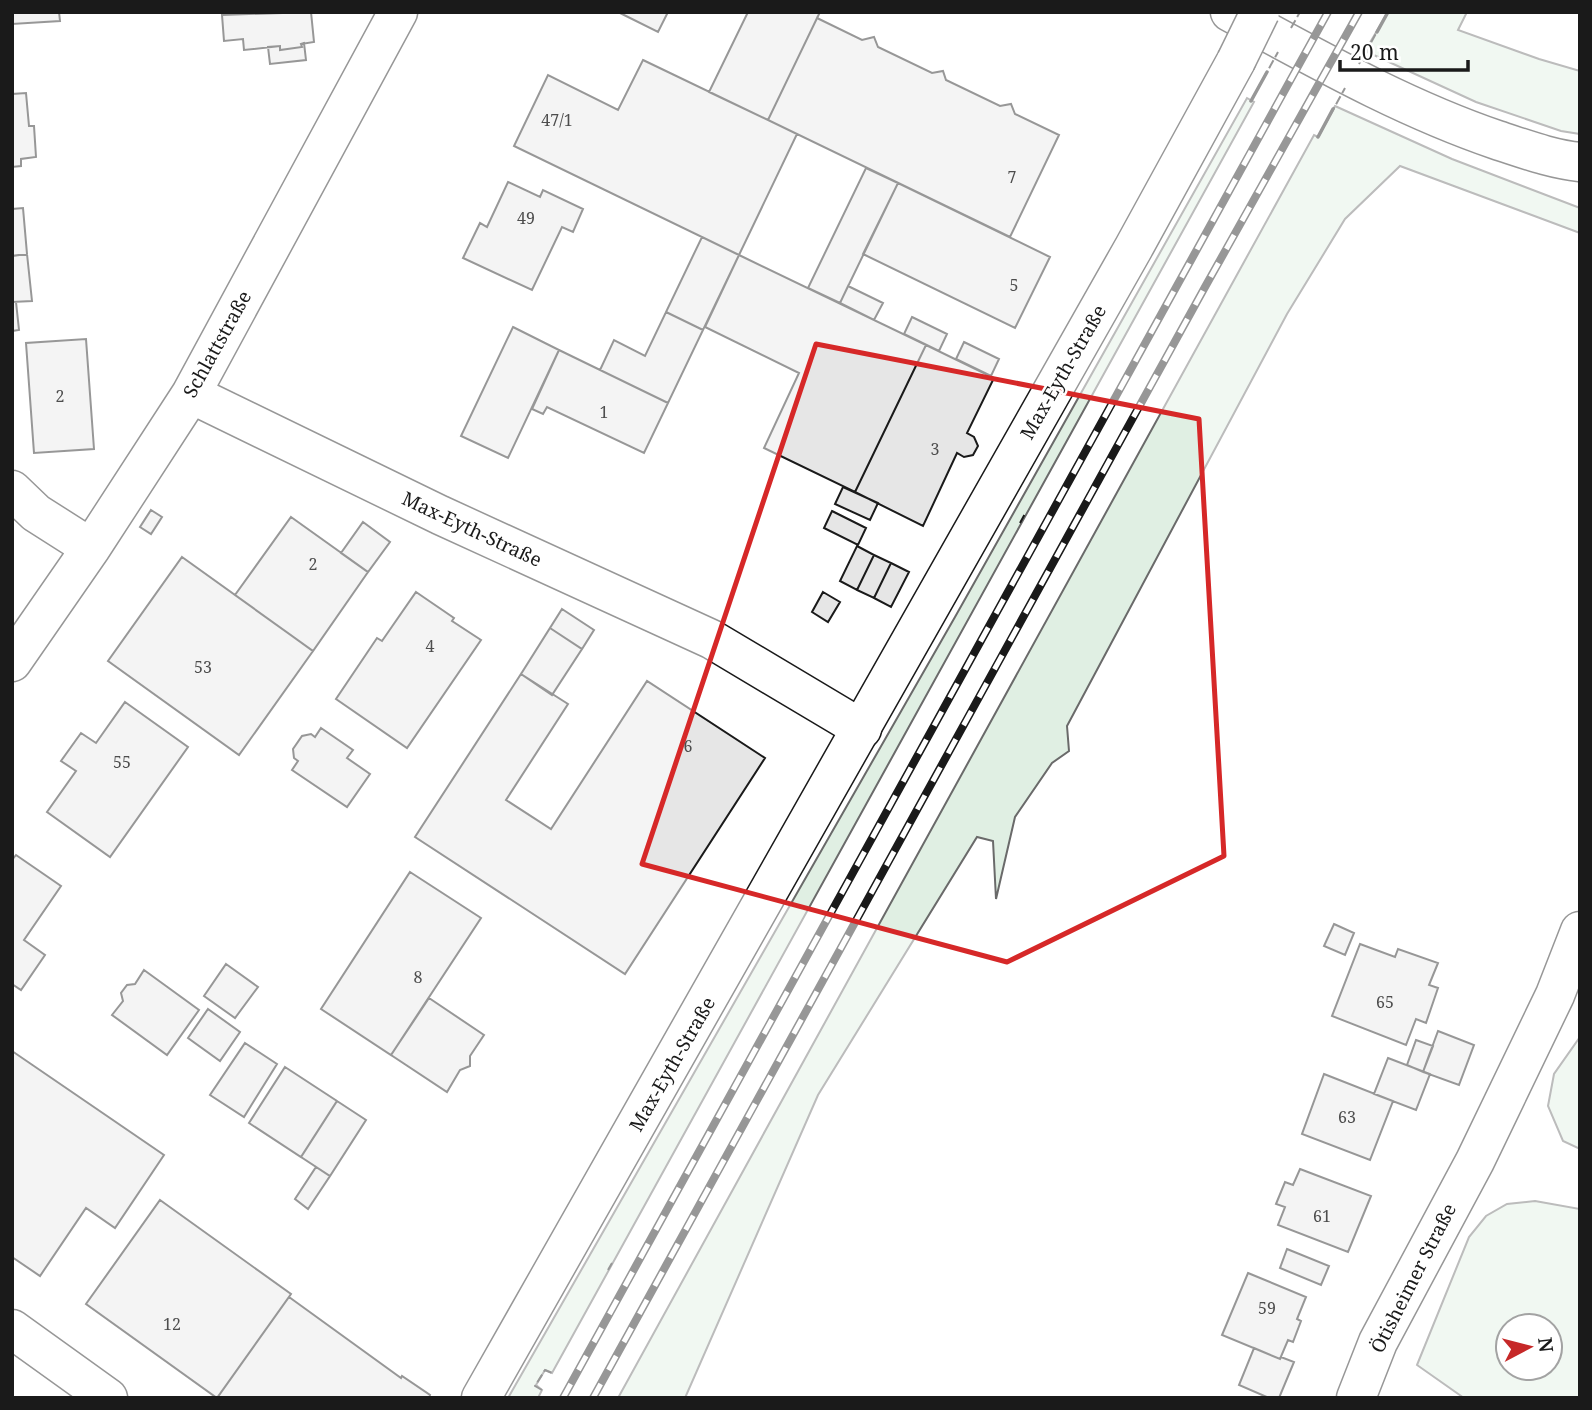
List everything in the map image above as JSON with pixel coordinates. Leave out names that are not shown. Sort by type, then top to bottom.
[{"type":"street","name":"Schlattstraße","points":[[12,662],[191,394],[398,12]]},
{"type":"street","points":[[1230,12],[1373,89],[1464,129],[1572,165]]},
{"type":"street","name":"Max-Eyth-Straße","points":[[481,1398],[1134,247],[1260,12]]},
{"type":"street","name":"Max-Eyth-Straße","points":[[191,394],[440,515],[711,639],[862,729]]},
{"type":"street","points":[[12,490],[36,513],[90,548]]},
{"type":"street","name":"Ötisheimer Straße","points":[[1356,1398],[1378,1342],[1475,1161],[1555,995],[1580,931]]},
{"type":"street","points":[[12,1329],[108,1398]]},
{"type":"highlighted area","points":[[816,344],[1199,419],[1224,856],[1007,962],[642,864]]},
{"type":"green space","points":[[1388,12],[1467,12],[1458,30],[1580,71],[1580,134],[1561,131],[1476,102],[1365,51]]},
{"type":"green space","points":[[1247,98],[1254,102],[552,1373],[545,1370],[536,1385],[542,1390],[538,1398],[508,1398],[955,617]]},
{"type":"green space","points":[[1335,106],[1452,159],[1580,208],[1580,233],[1400,166],[1345,219],[1287,314],[1067,726],[1069,751],[1052,763],[1015,817],[996,899],[993,841],[977,837],[818,1095],[685,1398],[618,1398],[1314,135],[1318,137]]},
{"type":"green space","points":[[1580,1037],[1580,1149],[1563,1141],[1548,1106],[1554,1074]]},
{"type":"green space","points":[[1535,1201],[1580,1209],[1580,1398],[1464,1398],[1417,1365],[1469,1237],[1486,1216],[1507,1204]]},
{"type":"building","points":[[12,12],[59,12],[60,21],[12,24]]},
{"type":"building","points":[[311,12],[314,42],[301,44],[302,47],[280,50],[280,46],[244,50],[243,39],[224,41],[222,15]]},
{"type":"building","points":[[618,12],[668,12],[658,32]]},
{"type":"building","points":[[748,12],[820,12],[768,120],[709,92]]},
{"type":"building","points":[[817,18],[862,40],[874,37],[878,47],[932,73],[943,71],[946,80],[1000,106],[1011,104],[1015,114],[1059,135],[1010,237],[768,120]]},
{"type":"building","points":[[304,43],[306,60],[270,64],[268,47],[280,46],[280,50],[302,47],[301,44]]},
{"type":"building","points":[[643,60],[797,134],[739,255],[514,146],[548,75],[618,110]]},
{"type":"building","points":[[26,93],[29,126],[34,126],[36,157],[21,159],[21,166],[12,167],[12,94]]},
{"type":"building","points":[[866,168],[898,183],[840,303],[808,288]]},
{"type":"building","points":[[508,182],[540,197],[543,190],[583,209],[573,232],[562,227],[532,290],[463,258],[480,223],[487,227]]},
{"type":"building","points":[[898,183],[1050,257],[1015,328],[863,254]]},
{"type":"building","points":[[23,208],[27,254],[12,256],[12,209]]},
{"type":"building","points":[[702,237],[739,255],[703,330],[666,312]]},
{"type":"building","points":[[27,254],[32,301],[12,302],[12,256]]},
{"type":"building","points":[[739,255],[926,345],[855,492],[764,448],[799,373],[705,327]]},
{"type":"building","points":[[848,286],[883,303],[874,320],[840,303]]},
{"type":"building","points":[[12,302],[16,302],[19,330],[12,331]]},
{"type":"building","points":[[666,312],[703,330],[668,403],[600,370],[614,340],[645,356]]},
{"type":"building","points":[[912,317],[947,334],[939,351],[904,334]]},
{"type":"building","points":[[513,327],[559,350],[508,458],[461,436]]},
{"type":"building","points":[[86,339],[94,449],[34,453],[26,343]]},
{"type":"building","points":[[964,342],[999,359],[991,376],[956,359]]},
{"type":"building","points":[[926,345],[994,378],[967,433],[974,437],[978,446],[973,455],[964,457],[957,453],[923,526],[855,492]]},
{"type":"building","points":[[559,350],[668,403],[644,453],[547,407],[543,414],[532,409]]},
{"type":"building","points":[[843,487],[878,503],[870,520],[835,504]]},
{"type":"building","points":[[151,510],[162,517],[151,534],[140,527]]},
{"type":"building","points":[[832,511],[866,528],[858,545],[824,528]]},
{"type":"building","points":[[291,517],[368,572],[313,651],[235,595]]},
{"type":"building","points":[[363,522],[390,542],[368,572],[341,553]]},
{"type":"building","points":[[857,546],[874,555],[857,590],[840,581]]},
{"type":"building","points":[[874,555],[891,563],[874,598],[857,590]]},
{"type":"building","points":[[182,557],[313,651],[239,755],[108,661]]},
{"type":"building","points":[[891,563],[909,572],[891,607],[874,598]]},
{"type":"building","points":[[416,592],[481,640],[407,748],[336,699],[377,638],[382,641]]},
{"type":"building","points":[[823,592],[840,602],[828,622],[812,612]]},
{"type":"building","points":[[562,609],[594,630],[582,649],[550,628]]},
{"type":"building","points":[[550,628],[582,649],[552,695],[521,674]]},
{"type":"building","points":[[521,674],[568,704],[506,800],[551,829],[647,681],[765,758],[625,974],[415,837]]},
{"type":"building","points":[[125,702],[188,747],[110,857],[47,812],[76,771],[61,761],[81,733],[96,743]]},
{"type":"building","points":[[321,728],[353,750],[347,758],[370,774],[347,807],[292,770],[298,761],[294,758],[293,749],[302,736],[311,734],[315,737]]},
{"type":"building","points":[[16,855],[61,886],[24,940],[45,955],[21,990],[12,984],[12,860]]},
{"type":"building","points":[[410,872],[481,918],[391,1055],[321,1009]]},
{"type":"building","points":[[1334,924],[1354,933],[1345,955],[1324,946]]},
{"type":"building","points":[[1360,944],[1395,957],[1398,949],[1438,963],[1429,985],[1438,988],[1426,1023],[1416,1019],[1406,1045],[1332,1016]]},
{"type":"building","points":[[226,964],[258,987],[235,1018],[204,996]]},
{"type":"building","points":[[144,970],[199,1010],[167,1055],[112,1015],[123,1001],[121,993],[127,985],[135,984]]},
{"type":"building","points":[[429,998],[484,1035],[470,1056],[470,1066],[460,1070],[447,1092],[391,1055]]},
{"type":"building","points":[[208,1009],[240,1032],[220,1061],[188,1038]]},
{"type":"building","points":[[1438,1031],[1474,1045],[1459,1085],[1423,1072]]},
{"type":"building","points":[[1416,1040],[1433,1046],[1423,1072],[1407,1065]]},
{"type":"building","points":[[245,1043],[277,1064],[244,1117],[210,1095]]},
{"type":"building","points":[[12,1051],[164,1155],[115,1228],[86,1208],[40,1276],[12,1257]]},
{"type":"building","points":[[1388,1058],[1430,1074],[1416,1110],[1374,1094]]},
{"type":"building","points":[[285,1067],[337,1101],[301,1157],[249,1123]]},
{"type":"building","points":[[1324,1074],[1393,1101],[1370,1160],[1302,1134]]},
{"type":"building","points":[[337,1101],[366,1120],[330,1176],[301,1157]]},
{"type":"building","points":[[316,1167],[330,1176],[308,1209],[295,1199]]},
{"type":"building","points":[[1300,1169],[1371,1196],[1348,1252],[1278,1225],[1285,1207],[1276,1204],[1285,1182],[1293,1185]]},
{"type":"building","points":[[160,1200],[291,1294],[217,1398],[86,1304]]},
{"type":"building","points":[[1287,1249],[1329,1266],[1321,1285],[1280,1268]]},
{"type":"building","points":[[1248,1273],[1306,1297],[1297,1319],[1301,1321],[1293,1342],[1288,1340],[1280,1359],[1222,1335]]},
{"type":"building","points":[[289,1297],[401,1378],[402,1376],[430,1395],[429,1398],[217,1398]]},
{"type":"building","points":[[1254,1348],[1294,1362],[1279,1398],[1269,1398],[1239,1385]]},
{"type":"railway","points":[[563,1398],[1328,12]]},
{"type":"railway","points":[[593,1398],[1359,12]]},
{"type":"fence","points":[[1291,28],[1300,12]]},
{"type":"fence","points":[[1359,64],[1388,12]]},
{"type":"fence","points":[[1251,101],[1278,52]]},
{"type":"fence","points":[[1318,137],[1345,88]]},
{"type":"fence","points":[[1020,523],[1026,512]]},
{"type":"fence","points":[[608,1270],[612,1263]]},
{"type":"fence","points":[[542,1390],[535,1386],[545,1370],[552,1373]]},
{"type":"wall","points":[[1377,32],[1388,12]]},
{"type":"wall","points":[[1251,101],[1267,72]]},
{"type":"wall","points":[[1318,137],[1333,109]]}]
